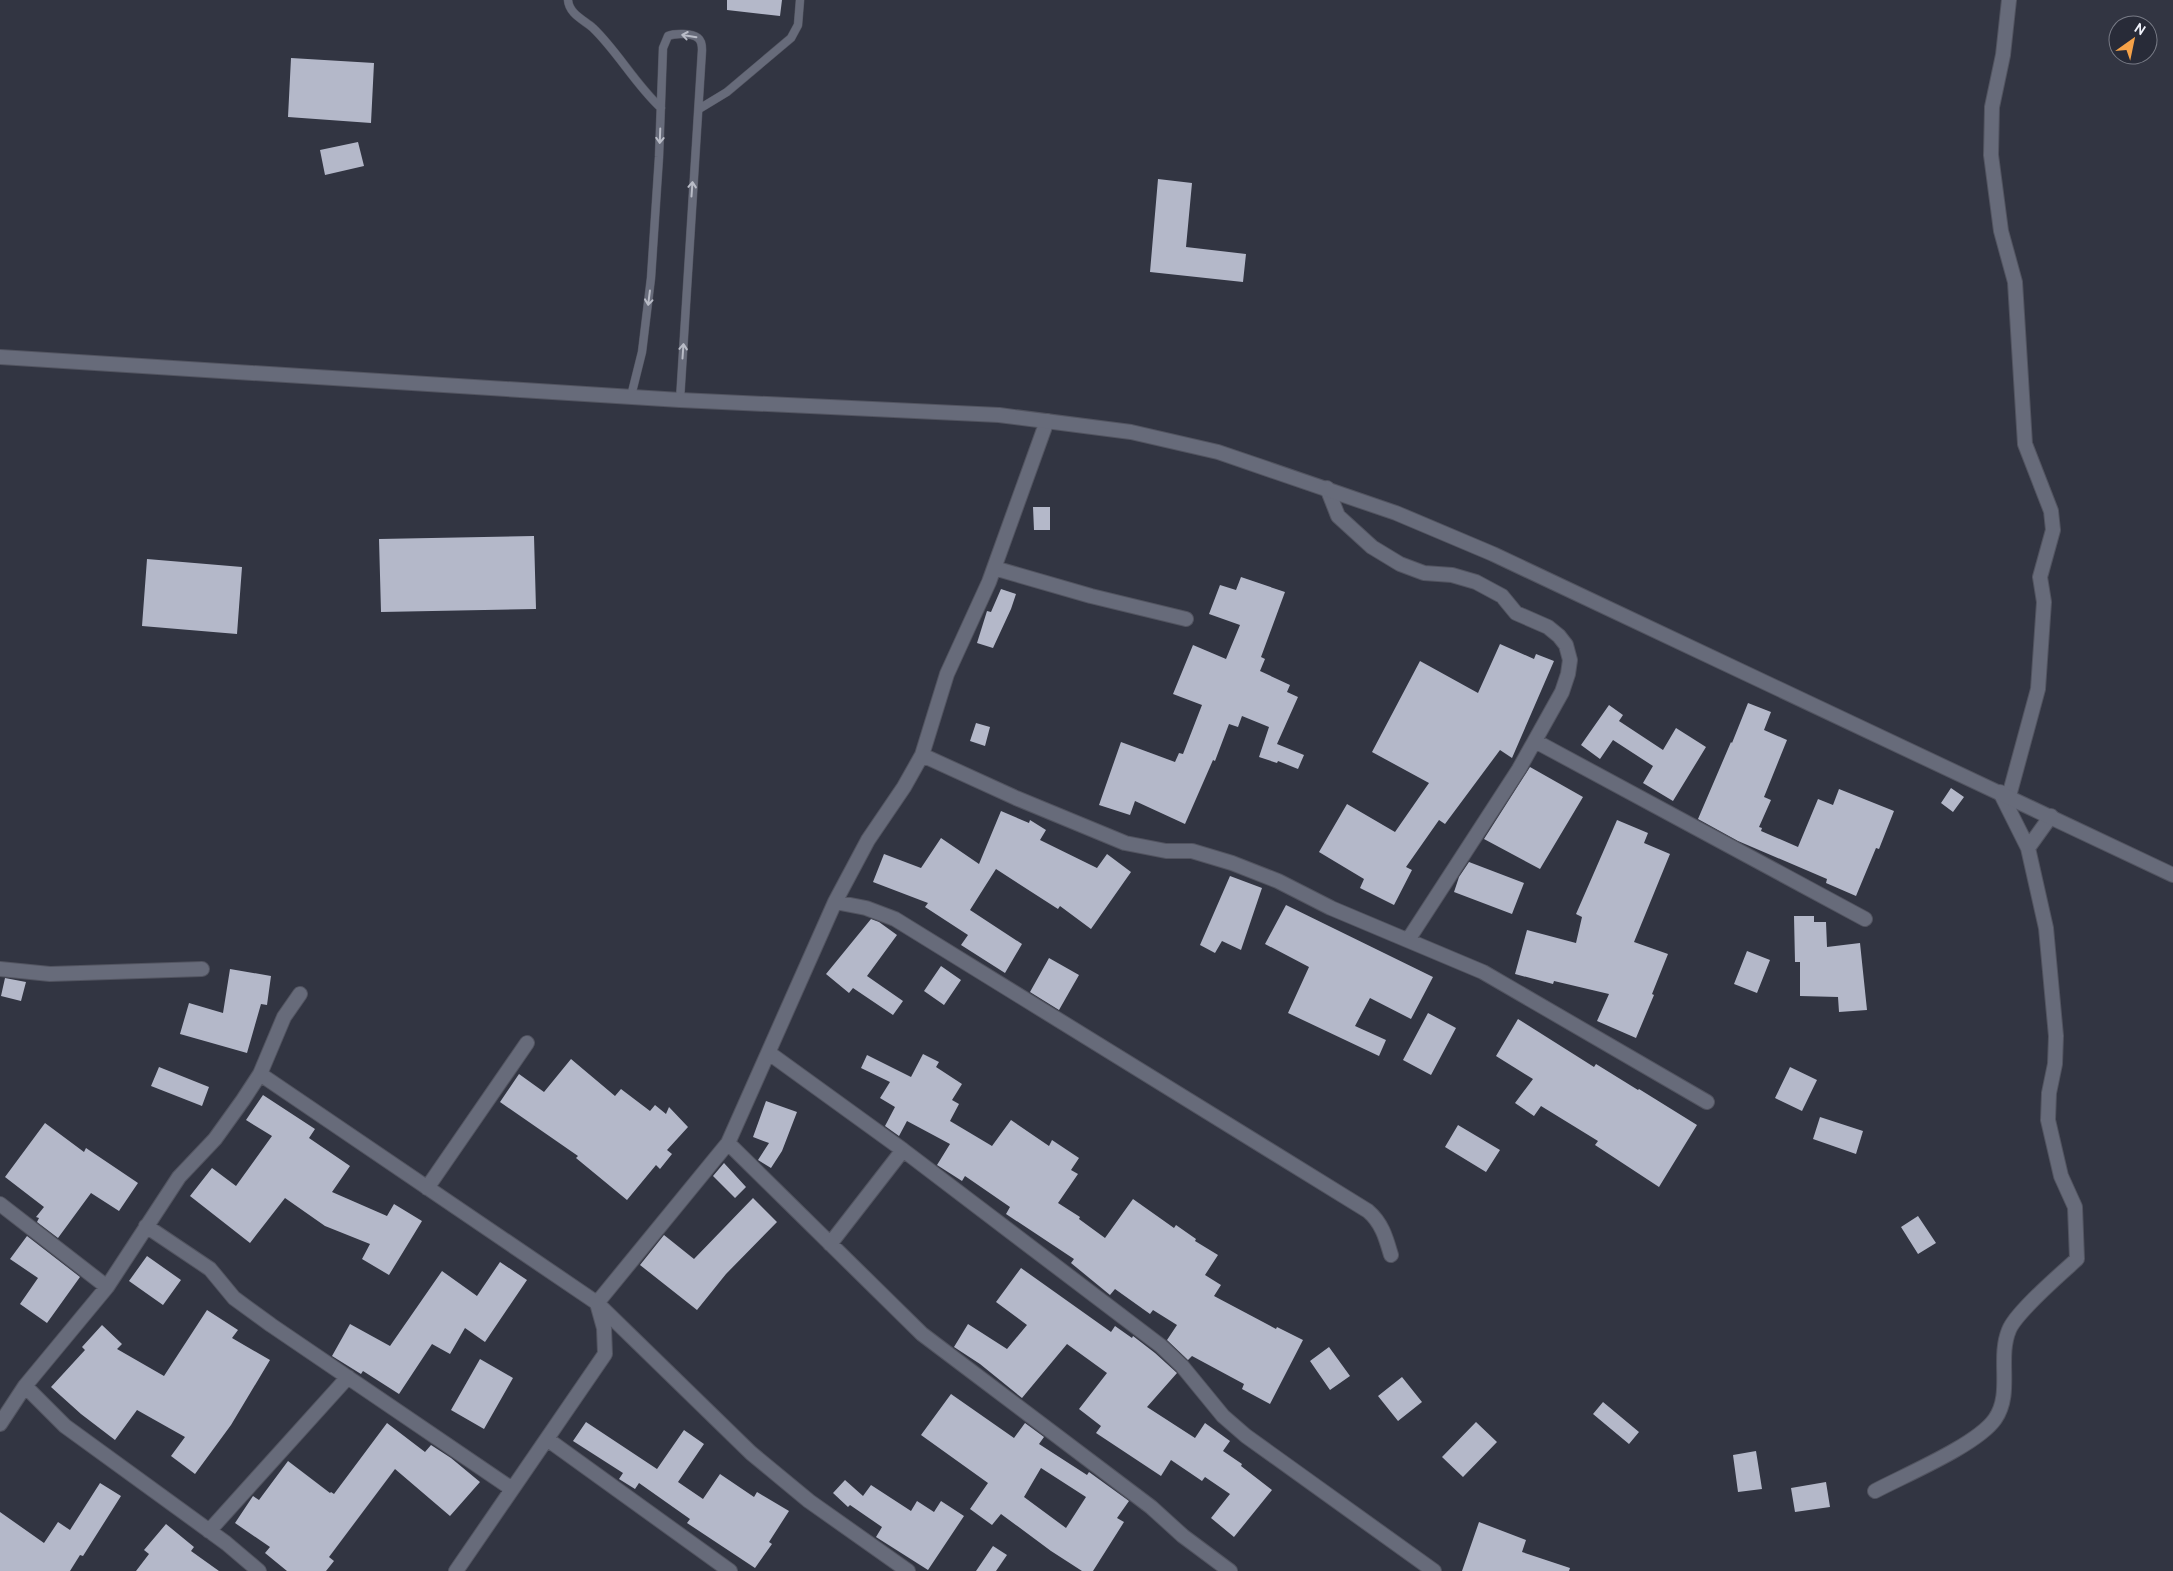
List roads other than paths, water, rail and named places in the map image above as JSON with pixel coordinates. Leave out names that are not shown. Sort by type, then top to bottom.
[{"type":"street","points":[[1875,1491],[1979,1437],[1995,1419],[2004,1398],[2002,1361],[2009,1329],[2029,1305],[2077,1259],[2075,1207],[2061,1176],[2048,1120],[2049,1093],[2055,1064],[2056,1036],[2046,928],[2028,848],[2004,794],[2038,689],[2044,602],[2040,578],[2053,530],[2051,511],[2025,444],[2015,282],[2000,231],[1991,155],[1992,107],[2010,0]]},
{"type":"street","points":[[0,357],[680,400],[999,415],[1131,432],[1218,452],[1396,513],[1493,554],[2173,875]]},
{"type":"street","points":[[597,1303],[728,1143],[835,902],[868,840],[904,787],[922,755],[947,674],[994,568],[1047,422]]},
{"type":"street","points":[[1327,488],[1338,516],[1372,548],[1400,564],[1424,573],[1452,575],[1476,582],[1502,596],[1516,613],[1548,627],[1559,636],[1566,645],[1570,660],[1562,692],[1519,769],[1408,940]]},
{"type":"street","points":[[994,568],[1091,596],[1186,620]]},
{"type":"street","points":[[1535,741],[1865,919]]},
{"type":"street","points":[[922,755],[1016,798],[1125,843],[1166,851],[1192,851],[1232,863],[1278,881],[1330,908],[1483,972],[1707,1102]]},
{"type":"street","points":[[2028,848],[2051,816]]},
{"type":"street","points":[[835,902],[866,908],[895,919],[1368,1211],[1377,1219],[1391,1256]]},
{"type":"street","points":[[0,969],[50,974],[202,969]]},
{"type":"street","points":[[0,1424],[24,1386],[107,1287],[180,1176],[215,1139],[260,1074],[284,1017],[300,994]]},
{"type":"street","points":[[427,1188],[526,1043]]},
{"type":"street","points":[[769,1054],[903,1150],[1161,1346],[1182,1366],[1222,1416],[1246,1436],[1434,1571]]},
{"type":"street","points":[[260,1074],[597,1303],[750,1453],[808,1500],[908,1571]]},
{"type":"street","points":[[728,1143],[922,1334],[1151,1508],[1183,1536],[1230,1571]]},
{"type":"street","points":[[830,1244],[903,1150]]},
{"type":"street","points":[[0,1204],[107,1287]]},
{"type":"street","points":[[146,1226],[210,1269],[234,1298],[512,1489]]},
{"type":"street","points":[[456,1571],[605,1354],[604,1328],[597,1303]]},
{"type":"street","points":[[209,1531],[348,1377]]},
{"type":"street","points":[[24,1386],[65,1426],[209,1531],[259,1571]]},
{"type":"street","points":[[547,1439],[730,1571]]},
{"type":"lane","points":[[568,0],[577,17],[592,28],[625,65],[645,94],[661,108]]},
{"type":"lane","points":[[699,109],[727,92],[791,38],[798,26],[800,0]]},
{"type":"lane","points":[[631,396],[642,352],[651,278],[663,48],[668,36],[677,34],[697,37],[702,42],[680,400]]}]
